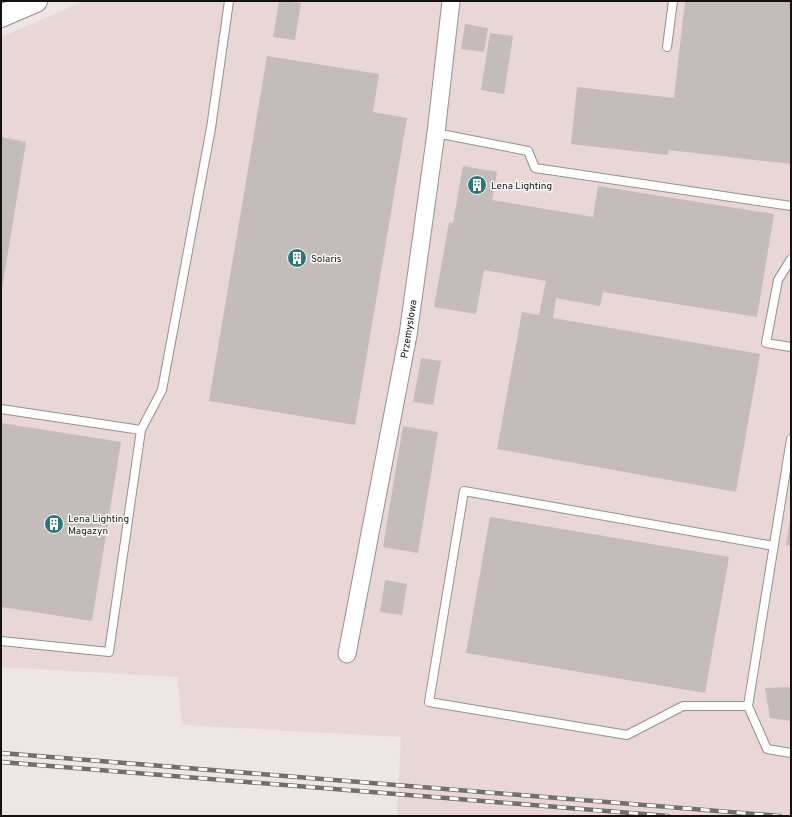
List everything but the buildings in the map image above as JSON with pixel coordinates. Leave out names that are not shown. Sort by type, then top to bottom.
[{"type":"street","points":[[1,16],[36,1]]},
{"type":"street","name":"Przemysłowa","points":[[346,654],[408,335],[436,133],[451,1]]},
{"type":"lane","points":[[1,641],[109,652],[141,430],[162,390],[210,128],[229,1]]},
{"type":"lane","points":[[667,47],[673,1]]},
{"type":"lane","points":[[436,133],[528,151],[535,168],[791,206]]},
{"type":"lane","points":[[791,259],[778,280],[766,342],[791,347]]},
{"type":"lane","points":[[1,409],[141,430]]},
{"type":"lane","points":[[791,439],[748,706],[767,749],[791,753]]},
{"type":"lane","points":[[748,706],[683,706],[627,735],[429,702],[464,491],[774,546]]},
{"type":"shaded area","points":[[84,1],[791,1],[791,816],[397,815],[401,737],[182,725],[177,677],[1,667],[1,37]]},
{"type":"railway","points":[[1,753],[780,816]]},
{"type":"railway","points":[[1,762],[668,816]]},
{"type":"place","name":"Lena Lighting","points":[[477,185]]},
{"type":"place","name":"Solaris","points":[[297,258]]},
{"type":"place","name":"Lena Lighting Magazyn","points":[[54,524]]}]
